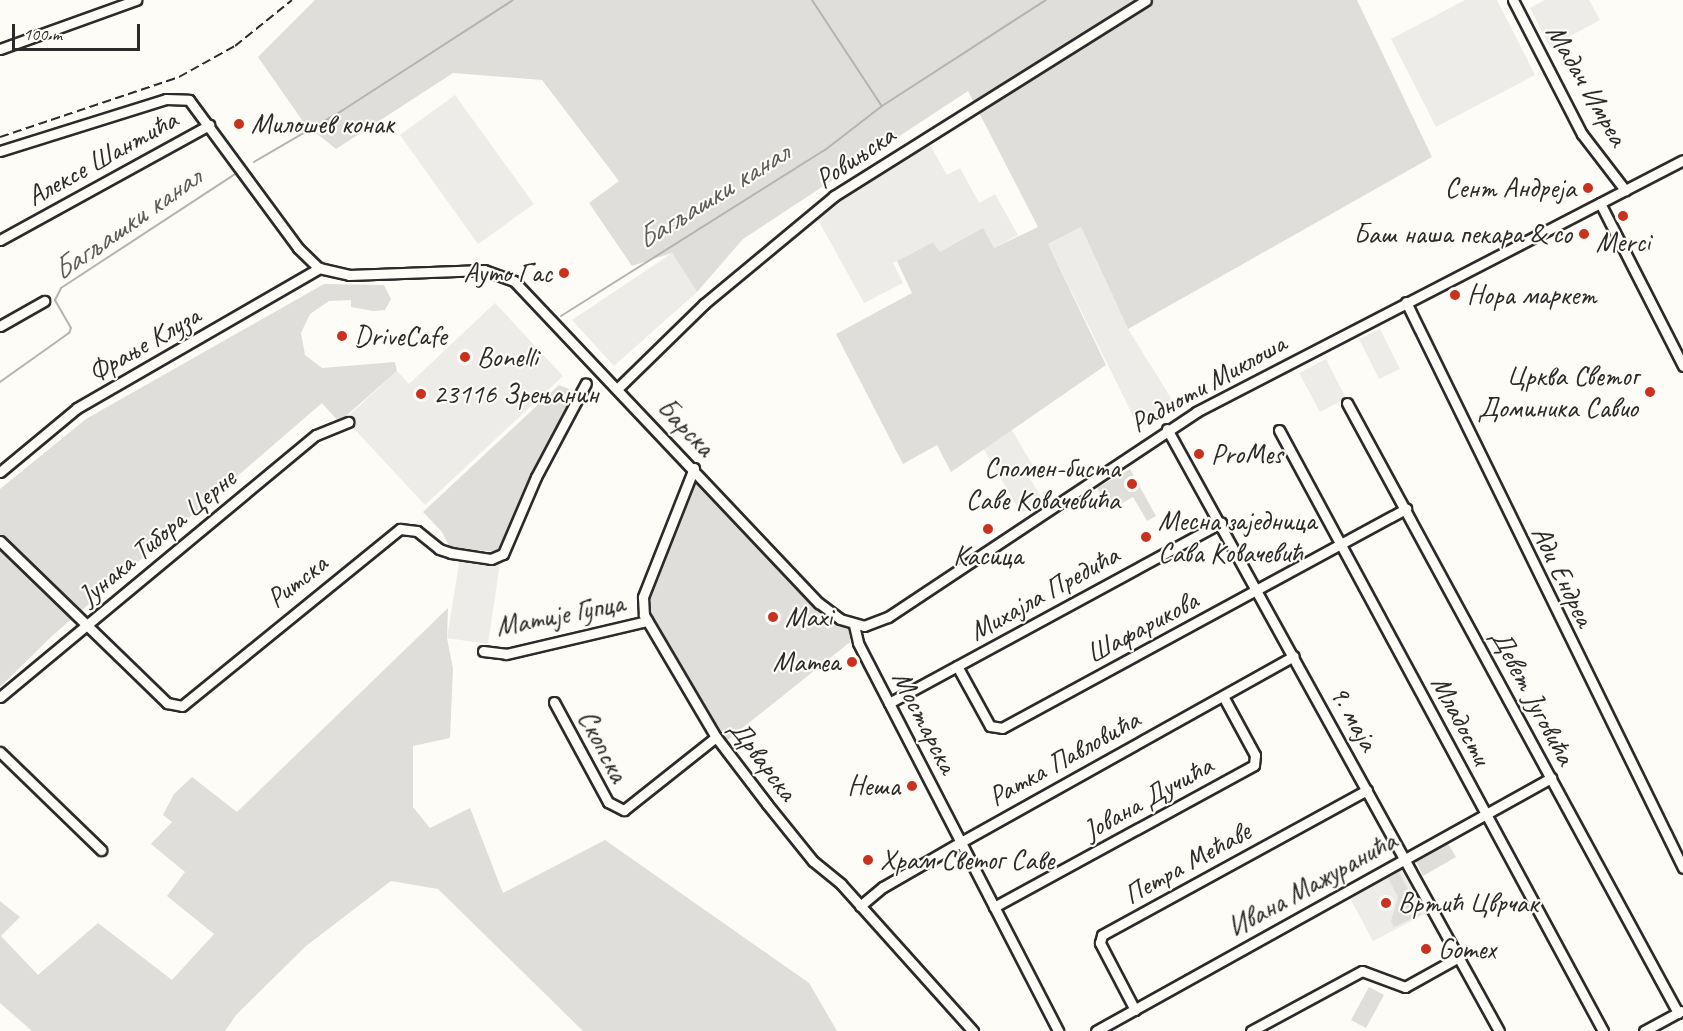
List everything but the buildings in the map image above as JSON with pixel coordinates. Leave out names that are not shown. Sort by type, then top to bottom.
[{"type":"street","points":[[102,0],[105,11]]},
{"type":"street","points":[[0,49],[136,0]]},
{"type":"street","name":"Ровињска","points":[[617,389],[704,304],[834,196],[1146,0]]},
{"type":"street","name":"Мадач Имреа","points":[[1513,0],[1582,134],[1625,190]]},
{"type":"street","points":[[0,151],[171,98],[189,100],[209,125]]},
{"type":"street","name":"Алексе Шантића","points":[[0,240],[209,125],[299,249],[319,268],[349,276],[480,270]]},
{"type":"street","name":"Радноти Миклоша","points":[[854,625],[874,624],[888,617],[1167,429],[1406,302],[1683,160]]},
{"type":"street","points":[[1600,203],[1683,366]]},
{"type":"street","name":"Фрање Клуза","points":[[0,472],[78,408],[319,268]]},
{"type":"street","name":"Барска","points":[[480,270],[497,272],[514,281],[694,468],[819,603],[854,625]]},
{"type":"street","points":[[0,326],[44,301]]},
{"type":"street","name":"Ади Ендреа","points":[[1406,302],[1683,868]]},
{"type":"street","name":"Ритска","points":[[0,541],[166,703],[182,706],[400,529],[417,531],[439,549],[451,553],[497,558],[506,550],[536,477],[586,383]]},
{"type":"street","name":"Девет Југовића","points":[[1347,403],[1680,1011]]},
{"type":"street","name":"Јунака Тибора Церне","points":[[0,697],[316,435],[348,422]]},
{"type":"street","name":"9. маја","points":[[1167,429],[1221,522],[1368,790],[1459,957],[1495,1029]]},
{"type":"street","name":"Младости","points":[[1279,430],[1603,1031]]},
{"type":"street","name":"Дрварска","points":[[694,468],[643,597],[647,621],[716,737],[813,861],[860,906],[973,1031]]},
{"type":"street","name":"Шафарикова","points":[[957,666],[990,726],[1002,728],[1406,509]]},
{"type":"street","name":"Михајла Предића","points":[[889,703],[1221,522]]},
{"type":"street","name":"Матије Гупца","points":[[483,651],[506,654],[647,621]]},
{"type":"street","name":"Мостарска","points":[[854,625],[858,643],[1058,1031]]},
{"type":"street","name":"Ратка Павловића","points":[[860,906],[883,887],[961,842],[1294,656]]},
{"type":"street","name":"Јована Дучића","points":[[994,907],[1254,765],[1255,755],[1223,696]]},
{"type":"street","name":"Скопска","points":[[554,702],[608,802],[615,808],[624,810],[716,737]]},
{"type":"street","points":[[0,752],[101,850]]},
{"type":"street","name":"Ивана Мажуранића","points":[[1096,1031],[1551,778]]},
{"type":"street","name":"Петра Мећаве","points":[[1135,1010],[1101,947],[1102,935],[1368,790]]},
{"type":"street","points":[[1251,1031],[1362,971],[1405,987],[1459,957]]},
{"type":"street","points":[[1644,1031],[1680,1011]]},
{"type":"shaded area","points":[[315,0],[1357,0],[1432,157],[1128,329],[1081,227],[1048,244],[1106,365],[951,472],[937,445],[903,464],[836,334],[912,293],[897,261],[933,242],[940,252],[983,228],[994,248],[1038,227],[968,91],[743,239],[697,292],[672,253],[632,266],[589,203],[619,181],[542,80],[453,73],[336,149],[304,123],[258,57]]},
{"type":"shaded area","points":[[1465,0],[1497,0],[1535,75],[1436,127],[1391,39]]},
{"type":"shaded area","points":[[1545,0],[1589,0],[1600,20],[1550,47],[1530,8]]},
{"type":"shaded area","points":[[455,95],[534,204],[478,244],[400,135]]},
{"type":"shaded area","points":[[929,143],[947,175],[960,168],[979,203],[995,194],[1018,235],[994,248],[940,252],[933,242],[893,263],[903,283],[864,303],[817,218],[853,190]]},
{"type":"shaded area","points":[[1081,227],[1128,329],[1176,406],[1139,428],[1048,244]]},
{"type":"shaded area","points":[[672,253],[697,292],[614,366],[572,320]]},
{"type":"shaded area","points":[[324,284],[384,285],[391,299],[385,310],[373,311],[351,307],[351,300],[329,301],[310,314],[301,333],[305,355],[322,368],[395,362],[397,371],[339,422],[322,403],[52,636],[0,687],[0,489],[86,419]]},
{"type":"shaded area","points":[[495,303],[563,376],[425,505],[345,419],[397,371],[409,384]]},
{"type":"shaded area","points":[[1380,329],[1400,369],[1379,379],[1359,339]]},
{"type":"shaded area","points":[[1326,359],[1346,398],[1320,412],[1299,373]]},
{"type":"shaded area","points":[[559,385],[581,394],[499,552],[450,548],[442,532],[423,512]]},
{"type":"shaded area","points":[[1011,429],[1037,472],[1029,477],[1043,500],[1021,513],[982,446]]},
{"type":"shaded area","points":[[1130,469],[1156,516],[1147,521],[1133,497],[1110,510],[1097,488]]},
{"type":"shaded area","points":[[696,477],[818,605],[849,626],[850,642],[725,742],[647,608],[647,598]]},
{"type":"shaded area","points":[[460,557],[500,563],[488,644],[447,638]]},
{"type":"shaded area","points":[[448,608],[447,638],[453,669],[450,738],[413,746],[413,807],[430,828],[470,808],[503,893],[605,840],[809,983],[837,1031],[583,1031],[438,889],[391,881],[306,946],[236,1015],[225,1031],[32,1031],[0,1003],[0,901],[20,917],[1,936],[38,975],[98,923],[172,980],[214,934],[167,896],[185,872],[151,844],[172,822],[163,815],[174,794],[192,777],[237,812]]},
{"type":"shaded area","points":[[1446,840],[1456,857],[1423,876],[1414,858]]},
{"type":"shaded area","name":"Вртић Цврчак","points":[[1399,865],[1425,914],[1373,941],[1347,893]]},
{"type":"shaded area","points":[[1399,872],[1421,914],[1394,927],[1391,921],[1398,897],[1388,878]]},
{"type":"shaded area","points":[[1369,987],[1384,995],[1366,1028],[1351,1020]]},
{"type":"waterway","name":"Багљашки канал","points":[[254,162],[343,110],[513,0]]},
{"type":"waterway","name":"Багљашки канал","points":[[812,0],[881,105]]},
{"type":"waterway","name":"Багљашки канал","points":[[561,316],[825,150],[882,106],[1046,0]]},
{"type":"waterway","name":"Багљашки канал","points":[[0,382],[69,333],[71,328],[55,300],[61,288],[234,175]]},
{"type":"railway","points":[[0,137],[179,77],[235,46],[292,0]]},
{"type":"place","name":"Милошев конак","points":[[239,124]]},
{"type":"place","name":"Сент Андреја","points":[[1588,188]]},
{"type":"place","name":"Merci","points":[[1623,216]]},
{"type":"place","name":"Баш наша пекара & co","points":[[1584,234]]},
{"type":"place","name":"Ауто Гас","points":[[564,273]]},
{"type":"place","name":"Нора маркет","points":[[1455,295]]},
{"type":"place","name":"DriveCafe","points":[[342,336]]},
{"type":"place","name":"Bonelli","points":[[465,357]]},
{"type":"place","name":"Црква Светог Доминика Савио","points":[[1650,392]]},
{"type":"place","name":"23116 Зрењанин","points":[[421,394]]},
{"type":"place","name":"ProMes","points":[[1199,454]]},
{"type":"place","name":"Спомен-биста Саве Ковачевића","points":[[1132,484]]},
{"type":"place","name":"Касица","points":[[988,529]]},
{"type":"place","name":"Месна заједница Сава Ковачевић","points":[[1146,537]]},
{"type":"place","name":"Maxi","points":[[773,617]]},
{"type":"place","name":"Матеа","points":[[852,662]]},
{"type":"place","name":"Неша","points":[[912,786]]},
{"type":"place","name":"Храм Светог Саве","points":[[868,860]]},
{"type":"place","name":"Вртић Цврчак","points":[[1386,903]]},
{"type":"place","name":"Gomex","points":[[1426,949]]}]
